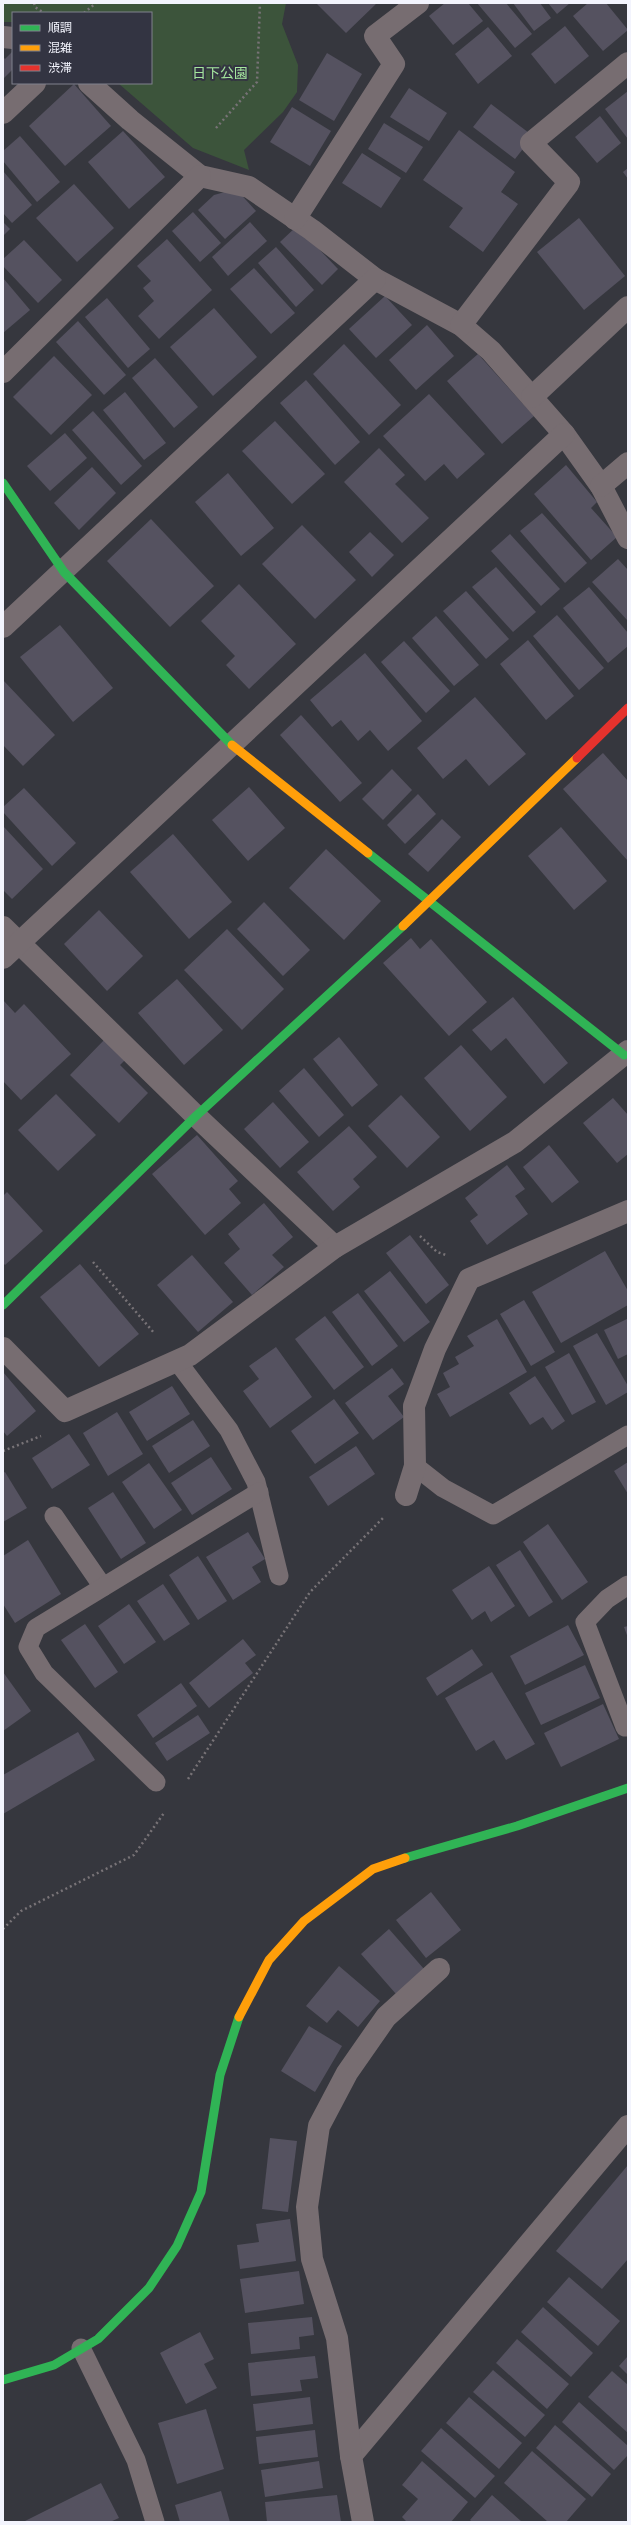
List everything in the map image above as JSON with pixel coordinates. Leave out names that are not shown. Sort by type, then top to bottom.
[{"type":"street","points":[[295,219],[394,64],[375,36],[418,3]]},
{"type":"street","points":[[461,325],[569,182],[531,143],[628,63]]},
{"type":"street","points":[[3,113],[34,84]]},
{"type":"street","points":[[90,84],[130,120],[200,176],[249,187],[375,278],[461,325],[491,351],[564,434],[600,486],[628,538]]},
{"type":"street","points":[[3,372],[200,176]]},
{"type":"street","points":[[3,627],[64,572],[375,278]]},
{"type":"street","points":[[532,397],[628,307]]},
{"type":"street","points":[[3,958],[564,434]]},
{"type":"street","points":[[600,486],[628,463]]},
{"type":"street","points":[[3,483],[64,572],[231,744],[626,1053],[515,1142],[335,1247],[190,1355],[65,1411],[3,1348]]},
{"type":"street","points":[[3,1305],[196,1116],[430,901],[628,708]]},
{"type":"street","points":[[3,927],[196,1116],[335,1247]]},
{"type":"street","points":[[406,1495],[416,1466],[414,1406],[435,1349],[469,1279],[628,1211]]},
{"type":"street","points":[[3,2380],[54,2365],[98,2339],[149,2288],[177,2246],[201,2192],[220,2074],[241,2012],[269,1960],[304,1920],[373,1869],[433,1848],[517,1826],[628,1788]]},
{"type":"street","points":[[363,2522],[351,2456],[337,2338],[312,2259],[307,2207],[319,2126],[347,2073],[386,2017],[439,1969]]},
{"type":"street","points":[[351,2456],[628,2126]]},
{"type":"lane","points":[[177,1361],[230,1430],[256,1482],[279,1576]]},
{"type":"lane","points":[[416,1466],[443,1488],[493,1515],[628,1435]]},
{"type":"lane","points":[[156,1782],[44,1673],[28,1647],[36,1628],[259,1492]]},
{"type":"lane","points":[[54,1516],[104,1587]]},
{"type":"lane","points":[[625,1727],[585,1622],[607,1598],[628,1585]]},
{"type":"lane","points":[[81,2348],[136,2460],[155,2522]]},
{"type":"path","points":[[34,3],[35,7],[42,12]]},
{"type":"path","points":[[85,12],[96,3]]},
{"type":"path","points":[[216,128],[257,82],[260,3]]},
{"type":"path","points":[[72,1238],[177,1361]]},
{"type":"path","points":[[184,1786],[310,1592],[406,1495]]},
{"type":"path","points":[[3,1929],[21,1911],[134,1855],[166,1811]]},
{"type":"green space","name":"日下公園","points":[[3,3],[286,3],[282,24],[298,65],[297,92],[283,112],[244,150],[249,170],[193,148],[119,84],[152,84],[152,12],[12,12],[12,22],[3,22]]},
{"type":"building","points":[[316,3],[377,3],[346,33]]},
{"type":"building","points":[[445,3],[468,3],[483,21],[453,45],[429,16]]},
{"type":"building","points":[[477,3],[506,3],[532,34],[515,48]]},
{"type":"building","points":[[513,3],[540,3],[551,18],[534,31]]},
{"type":"building","points":[[548,3],[570,3],[557,14]]},
{"type":"building","points":[[588,3],[606,3],[628,30],[603,51],[573,16]]},
{"type":"building","points":[[565,26],[589,56],[555,84],[531,54]]},
{"type":"building","points":[[488,27],[512,56],[478,84],[455,54]]},
{"type":"building","points":[[12,52],[12,70],[3,79],[3,57],[5,59]]},
{"type":"building","points":[[327,53],[362,74],[334,121],[299,100]]},
{"type":"building","points":[[74,84],[111,126],[65,166],[29,126]]},
{"type":"building","points":[[409,88],[447,113],[429,141],[390,117]]},
{"type":"building","points":[[628,91],[628,139],[605,109]]},
{"type":"building","points":[[491,104],[533,136],[515,159],[473,127]]},
{"type":"building","points":[[292,107],[331,131],[310,166],[270,142]]},
{"type":"building","points":[[600,116],[621,143],[597,163],[575,137]]},
{"type":"building","points":[[384,123],[423,147],[406,173],[368,149]]},
{"type":"building","points":[[459,130],[515,172],[501,192],[518,204],[483,252],[449,227],[463,208],[423,180]]},
{"type":"building","points":[[123,131],[165,177],[129,209],[88,162]]},
{"type":"building","points":[[20,136],[60,182],[37,202],[3,161],[3,151]]},
{"type":"building","points":[[362,153],[401,178],[381,208],[342,183]]},
{"type":"building","points":[[628,168],[628,179],[623,172]]},
{"type":"building","points":[[3,171],[32,205],[12,223],[3,213]]},
{"type":"building","points":[[74,184],[114,228],[77,262],[36,218]]},
{"type":"building","points":[[236,189],[256,211],[225,239],[198,210],[214,195]]},
{"type":"building","points":[[193,212],[221,243],[200,262],[172,231]]},
{"type":"building","points":[[579,218],[625,276],[584,310],[537,252]]},
{"type":"building","points":[[3,222],[10,229],[3,236]]},
{"type":"building","points":[[250,222],[267,241],[228,276],[212,257]]},
{"type":"building","points":[[297,226],[338,269],[322,285],[280,242]]},
{"type":"building","points":[[167,239],[212,290],[159,339],[138,316],[154,301],[143,288],[151,281],[137,266]]},
{"type":"building","points":[[24,240],[62,280],[38,303],[3,266],[3,259]]},
{"type":"building","points":[[276,247],[314,290],[296,307],[258,263]]},
{"type":"building","points":[[254,268],[295,313],[271,334],[230,289]]},
{"type":"building","points":[[3,278],[30,310],[3,333]]},
{"type":"building","points":[[385,296],[412,325],[376,358],[349,329]]},
{"type":"building","points":[[107,298],[150,349],[128,368],[85,317]]},
{"type":"building","points":[[214,308],[257,357],[213,396],[170,347]]},
{"type":"building","points":[[78,321],[126,375],[104,395],[56,342]]},
{"type":"building","points":[[427,325],[454,356],[416,390],[389,360]]},
{"type":"building","points":[[344,344],[401,405],[369,435],[313,374]]},
{"type":"building","points":[[478,354],[534,416],[502,444],[447,381]]},
{"type":"building","points":[[54,356],[92,395],[51,435],[13,397]]},
{"type":"building","points":[[155,358],[198,407],[174,428],[132,378]]},
{"type":"building","points":[[306,380],[360,442],[335,465],[280,403]]},
{"type":"building","points":[[125,392],[166,443],[144,460],[103,410]]},
{"type":"building","points":[[429,394],[485,454],[457,479],[444,464],[425,481],[383,436]]},
{"type":"building","points":[[93,411],[142,466],[121,485],[72,430]]},
{"type":"building","points":[[275,421],[325,474],[292,504],[242,451]]},
{"type":"building","points":[[65,433],[87,458],[50,491],[27,466]]},
{"type":"building","points":[[379,448],[405,475],[395,484],[429,518],[402,543],[344,482]]},
{"type":"building","points":[[566,465],[597,502],[591,508],[617,537],[591,560],[534,494]]},
{"type":"building","points":[[92,467],[116,493],[79,530],[54,503]]},
{"type":"building","points":[[228,473],[274,528],[241,556],[195,502]]},
{"type":"building","points":[[542,513],[587,563],[565,583],[520,531]]},
{"type":"building","points":[[151,519],[214,586],[170,627],[107,561]]},
{"type":"building","points":[[302,525],[356,580],[315,619],[262,564]]},
{"type":"building","points":[[370,532],[394,555],[372,577],[349,552]]},
{"type":"building","points":[[510,534],[560,589],[541,606],[491,551]]},
{"type":"building","points":[[618,559],[628,570],[628,621],[592,582]]},
{"type":"building","points":[[496,567],[536,612],[513,632],[472,587]]},
{"type":"building","points":[[239,584],[296,644],[249,689],[226,665],[235,656],[201,621]]},
{"type":"building","points":[[589,587],[628,633],[628,646],[608,663],[563,608]]},
{"type":"building","points":[[466,591],[509,639],[486,659],[443,611]]},
{"type":"building","points":[[557,615],[604,668],[579,690],[533,636]]},
{"type":"building","points":[[436,616],[479,665],[454,686],[412,638]]},
{"type":"building","points":[[60,625],[113,688],[73,722],[20,657]]},
{"type":"building","points":[[528,640],[574,696],[546,720],[500,664]]},
{"type":"building","points":[[404,641],[450,691],[426,713],[381,662]]},
{"type":"building","points":[[365,653],[422,721],[388,751],[370,730],[358,741],[341,720],[332,727],[310,700]]},
{"type":"building","points":[[3,680],[55,735],[23,766],[3,745]]},
{"type":"building","points":[[475,697],[526,754],[489,786],[466,759],[443,779],[417,748]]},
{"type":"building","points":[[301,715],[362,783],[340,802],[280,735]]},
{"type":"building","points":[[603,753],[628,781],[628,861],[563,789]]},
{"type":"building","points":[[392,769],[412,790],[383,820],[362,799]]},
{"type":"building","points":[[249,787],[285,828],[248,861],[212,820]]},
{"type":"building","points":[[24,788],[76,843],[52,866],[3,812],[3,807]]},
{"type":"building","points":[[418,794],[436,814],[405,844],[387,825]]},
{"type":"building","points":[[442,819],[461,837],[428,872],[408,854]]},
{"type":"building","points":[[3,826],[43,869],[12,899],[3,890]]},
{"type":"building","points":[[561,827],[607,881],[574,910],[528,856]]},
{"type":"building","points":[[173,834],[232,902],[189,939],[130,872]]},
{"type":"building","points":[[326,849],[381,901],[344,940],[289,888]]},
{"type":"building","points":[[264,902],[310,950],[283,976],[237,929]]},
{"type":"building","points":[[99,910],[143,956],[107,991],[64,944]]},
{"type":"building","points":[[227,929],[284,989],[242,1030],[184,970]]},
{"type":"building","points":[[411,938],[420,949],[431,939],[487,1002],[449,1036],[383,963]]},
{"type":"building","points":[[177,979],[223,1030],[184,1065],[138,1013]]},
{"type":"building","points":[[513,997],[568,1063],[544,1084],[506,1038],[491,1051],[472,1030]]},
{"type":"building","points":[[3,1000],[15,1013],[24,1004],[71,1054],[21,1100],[3,1081]]},
{"type":"building","points":[[339,1037],[378,1085],[352,1107],[313,1059]]},
{"type":"building","points":[[106,1038],[127,1058],[120,1065],[148,1093],[119,1123],[70,1075]]},
{"type":"building","points":[[461,1045],[507,1097],[470,1131],[424,1078]]},
{"type":"building","points":[[304,1068],[344,1115],[319,1137],[279,1091]]},
{"type":"building","points":[[56,1094],[96,1135],[58,1171],[18,1130]]},
{"type":"building","points":[[401,1095],[440,1137],[407,1168],[368,1126]]},
{"type":"building","points":[[613,1098],[628,1115],[628,1154],[617,1163],[583,1123]]},
{"type":"building","points":[[273,1102],[309,1142],[280,1168],[244,1129]]},
{"type":"building","points":[[349,1126],[377,1157],[353,1179],[360,1187],[333,1211],[297,1172]]},
{"type":"building","points":[[197,1135],[238,1181],[229,1189],[241,1203],[205,1235],[152,1174]]},
{"type":"building","points":[[549,1145],[579,1182],[552,1203],[523,1167]]},
{"type":"building","points":[[507,1165],[525,1189],[515,1196],[528,1214],[487,1245],[470,1221],[478,1215],[465,1198]]},
{"type":"building","points":[[7,1192],[43,1231],[5,1265],[3,1263],[3,1196]]},
{"type":"building","points":[[264,1203],[293,1237],[272,1255],[284,1267],[252,1295],[224,1263],[240,1249],[228,1234]]},
{"type":"building","points":[[410,1235],[449,1285],[426,1304],[386,1253]]},
{"type":"building","points":[[605,1251],[628,1291],[628,1305],[561,1343],[532,1292]]},
{"type":"building","points":[[192,1255],[233,1302],[198,1332],[157,1285]]},
{"type":"building","points":[[80,1264],[139,1334],[99,1367],[40,1297]]},
{"type":"building","points":[[390,1271],[430,1322],[404,1342],[364,1291]]},
{"type":"building","points":[[358,1293],[398,1346],[372,1366],[332,1312]]},
{"type":"building","points":[[524,1300],[555,1352],[531,1366],[500,1314]]},
{"type":"building","points":[[325,1316],[364,1367],[334,1390],[295,1339]]},
{"type":"building","points":[[497,1319],[527,1372],[450,1417],[437,1394],[450,1387],[443,1373],[459,1364],[455,1357],[474,1346],[467,1336]]},
{"type":"building","points":[[627,1319],[628,1354],[618,1359],[604,1330]]},
{"type":"building","points":[[597,1333],[628,1386],[628,1392],[606,1405],[573,1346]]},
{"type":"building","points":[[276,1347],[312,1397],[270,1428],[243,1391],[259,1379],[249,1366]]},
{"type":"building","points":[[569,1353],[596,1402],[572,1415],[545,1367]]},
{"type":"building","points":[[392,1368],[404,1384],[388,1396],[404,1417],[373,1440],[345,1403]]},
{"type":"building","points":[[3,1372],[36,1411],[7,1436],[3,1431]]},
{"type":"building","points":[[535,1376],[565,1421],[552,1430],[543,1417],[530,1425],[509,1393]]},
{"type":"building","points":[[172,1386],[190,1414],[147,1441],[129,1412]]},
{"type":"building","points":[[334,1399],[359,1433],[315,1464],[291,1431]]},
{"type":"building","points":[[117,1412],[143,1454],[108,1476],[83,1433]]},
{"type":"building","points":[[193,1420],[210,1446],[169,1473],[152,1446]]},
{"type":"building","points":[[69,1434],[90,1465],[52,1489],[32,1458]]},
{"type":"building","points":[[356,1446],[375,1474],[328,1506],[309,1477]]},
{"type":"building","points":[[211,1457],[232,1489],[192,1515],[171,1483]]},
{"type":"building","points":[[628,1462],[628,1494],[614,1471]]},
{"type":"building","points":[[149,1463],[182,1510],[154,1529],[122,1482]]},
{"type":"building","points":[[5,1472],[27,1508],[3,1522],[3,1473]]},
{"type":"building","points":[[113,1492],[146,1543],[121,1559],[88,1508]]},
{"type":"building","points":[[548,1524],[588,1582],[562,1600],[523,1542]]},
{"type":"building","points":[[248,1532],[265,1559],[252,1567],[261,1582],[233,1600],[206,1557]]},
{"type":"building","points":[[28,1540],[61,1594],[15,1623],[3,1604],[3,1556]]},
{"type":"building","points":[[520,1550],[553,1602],[529,1617],[496,1565]]},
{"type":"building","points":[[198,1556],[227,1601],[198,1620],[169,1575]]},
{"type":"building","points":[[489,1566],[515,1606],[491,1622],[485,1611],[472,1620],[452,1590]]},
{"type":"building","points":[[163,1584],[190,1624],[164,1641],[137,1601]]},
{"type":"building","points":[[129,1604],[156,1642],[124,1664],[98,1626]]},
{"type":"building","points":[[85,1624],[118,1672],[95,1688],[61,1640]]},
{"type":"building","points":[[568,1625],[584,1655],[525,1685],[510,1656]]},
{"type":"building","points":[[628,1626],[628,1638],[624,1627]]},
{"type":"building","points":[[243,1639],[256,1655],[245,1663],[253,1673],[209,1708],[189,1683]]},
{"type":"building","points":[[472,1649],[483,1665],[437,1696],[426,1678]]},
{"type":"building","points":[[585,1665],[600,1698],[541,1725],[525,1693]]},
{"type":"building","points":[[3,1672],[31,1711],[3,1731]]},
{"type":"building","points":[[492,1672],[535,1744],[506,1760],[494,1740],[476,1751],[445,1698]]},
{"type":"building","points":[[181,1683],[197,1706],[153,1738],[137,1715]]},
{"type":"building","points":[[603,1704],[619,1739],[561,1767],[544,1733]]},
{"type":"building","points":[[198,1715],[210,1733],[167,1761],[155,1743]]},
{"type":"building","points":[[78,1732],[95,1760],[3,1814],[3,1775]]},
{"type":"building","points":[[431,1892],[461,1930],[426,1958],[396,1920]]},
{"type":"building","points":[[389,1929],[424,1969],[396,1994],[361,1954]]},
{"type":"building","points":[[339,1966],[380,2001],[358,2027],[338,2010],[327,2023],[306,2006]]},
{"type":"building","points":[[309,2026],[342,2046],[315,2092],[281,2071]]},
{"type":"building","points":[[270,2138],[297,2141],[288,2212],[262,2209]]},
{"type":"building","points":[[628,2165],[628,2259],[602,2289],[556,2251]]},
{"type":"building","points":[[290,2219],[296,2261],[240,2269],[237,2245],[259,2242],[256,2224]]},
{"type":"building","points":[[299,2271],[304,2304],[245,2313],[240,2279]]},
{"type":"building","points":[[569,2277],[620,2321],[598,2346],[547,2302]]},
{"type":"building","points":[[543,2307],[593,2353],[571,2377],[521,2332]]},
{"type":"building","points":[[312,2317],[314,2335],[299,2337],[300,2349],[251,2354],[248,2323]]},
{"type":"building","points":[[200,2332],[214,2359],[204,2364],[217,2388],[186,2404],[160,2353]]},
{"type":"building","points":[[517,2339],[569,2384],[547,2409],[496,2363]]},
{"type":"building","points":[[315,2356],[318,2378],[300,2380],[302,2391],[251,2396],[248,2363]]},
{"type":"building","points":[[628,2356],[628,2375],[619,2366]]},
{"type":"building","points":[[493,2370],[545,2415],[525,2437],[473,2392]]},
{"type":"building","points":[[612,2371],[628,2385],[628,2433],[588,2397]]},
{"type":"building","points":[[310,2397],[313,2424],[256,2431],[253,2404]]},
{"type":"building","points":[[469,2397],[522,2443],[499,2469],[446,2423]]},
{"type":"building","points":[[579,2402],[628,2446],[628,2455],[614,2470],[562,2422]]},
{"type":"building","points":[[206,2409],[224,2469],[177,2484],[158,2423]]},
{"type":"building","points":[[555,2425],[611,2474],[592,2497],[536,2448]]},
{"type":"building","points":[[441,2428],[495,2476],[475,2498],[421,2451]]},
{"type":"building","points":[[315,2430],[318,2457],[259,2464],[256,2437]]},
{"type":"building","points":[[532,2451],[586,2499],[566,2522],[548,2522],[504,2483]]},
{"type":"building","points":[[319,2461],[323,2488],[265,2497],[261,2470]]},
{"type":"building","points":[[422,2461],[468,2502],[451,2522],[407,2522],[402,2517],[418,2499],[402,2485]]},
{"type":"building","points":[[101,2483],[119,2518],[110,2522],[23,2522]]},
{"type":"building","points":[[221,2491],[230,2522],[180,2522],[175,2505]]},
{"type":"building","points":[[337,2495],[341,2522],[267,2522],[265,2502]]},
{"type":"building","points":[[492,2495],[522,2522],[472,2522],[470,2520]]},
{"type":"traffic: fast","points":[[3,483],[64,572],[232,745]]},
{"type":"traffic: fast","points":[[368,853],[624,1055]]},
{"type":"traffic: fast","points":[[3,1305],[196,1116],[403,926]]},
{"type":"traffic: fast","points":[[405,1858],[517,1826],[628,1788]]},
{"type":"traffic: fast","points":[[3,2380],[54,2365],[98,2339],[149,2288],[177,2246],[201,2192],[220,2075],[239,2017]]},
{"type":"traffic: slow","points":[[232,745],[368,853]]},
{"type":"traffic: slow","points":[[403,926],[577,758]]},
{"type":"traffic: slow","points":[[239,2017],[269,1960],[304,1921],[373,1869],[405,1858]]},
{"type":"traffic: jam","points":[[577,758],[628,708]]}]
